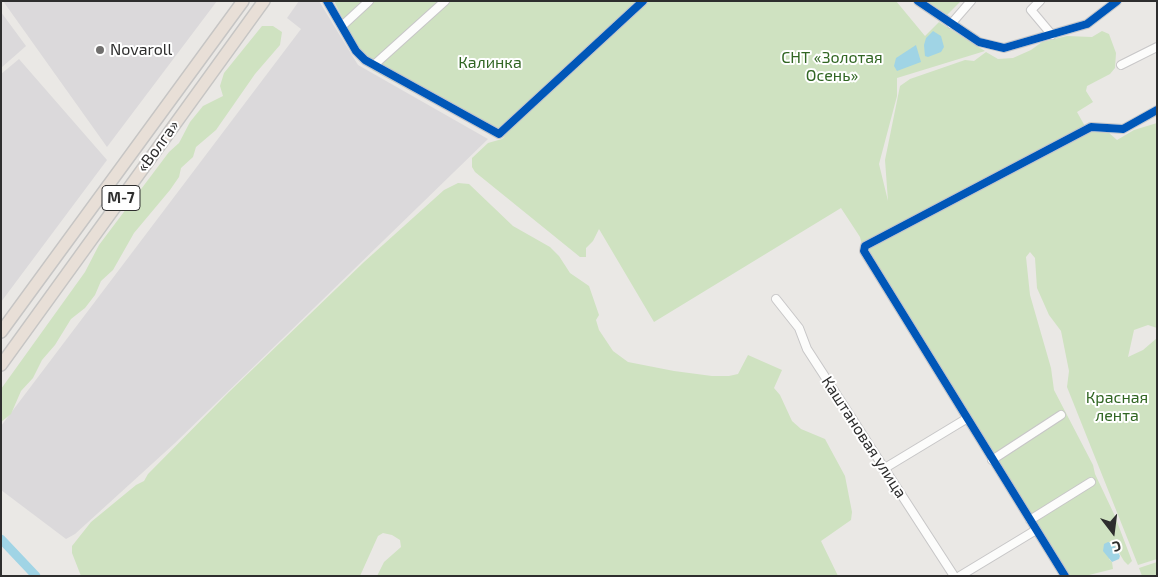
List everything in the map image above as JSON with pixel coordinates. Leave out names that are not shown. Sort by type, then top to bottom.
[{"type":"highway","name":"«Волга»","points":[[1,332],[243,1]]},
{"type":"highway","name":"«Волга»","points":[[1,365],[264,1]]},
{"type":"street","points":[[327,1],[356,50],[365,60],[499,134],[643,1]]},
{"type":"street","points":[[342,26],[369,1]]},
{"type":"street","points":[[374,66],[446,1]]},
{"type":"street","points":[[918,1],[980,42],[995,48],[1004,48],[1087,24],[1118,1]]},
{"type":"street","points":[[951,24],[971,1]]},
{"type":"street","points":[[1040,1],[1031,10],[1052,35]]},
{"type":"street","points":[[1122,65],[1157,47]]},
{"type":"street","points":[[1065,576],[966,419],[864,251],[865,246],[1091,127],[1123,129],[1157,110]]},
{"type":"street","name":"Каштановая улица","points":[[776,299],[799,328],[807,349],[954,576]]},
{"type":"street","points":[[992,460],[1061,416]]},
{"type":"street","points":[[885,468],[966,419]]},
{"type":"street","points":[[1030,520],[1091,482]]},
{"type":"street","points":[[960,576],[1036,530]]},
{"type":"shaded area","points":[[3,1],[217,1],[107,147]]},
{"type":"shaded area","points":[[299,1],[319,1],[358,65],[488,139],[175,443],[75,534],[66,539],[1,490],[1,426],[301,29],[287,18]]},
{"type":"shaded area","points":[[1,12],[26,46],[1,68]]},
{"type":"shaded area","points":[[19,59],[107,160],[1,302],[1,74]]},
{"type":"green space","points":[[334,1],[896,1],[925,36],[939,22],[985,51],[897,78],[897,96],[879,164],[888,201],[885,160],[900,86],[910,79],[965,60],[974,61],[986,52],[998,59],[1013,58],[1031,50],[1042,42],[1067,36],[1092,37],[1102,31],[1109,34],[1116,53],[1115,68],[1110,74],[1087,86],[1086,91],[1093,102],[1077,112],[1086,128],[862,245],[860,237],[841,208],[654,322],[599,229],[593,241],[586,248],[586,257],[580,257],[475,172],[472,167],[472,158],[488,143],[502,139],[505,136],[500,139],[372,70],[374,65],[365,60],[342,26],[345,23]]},
{"type":"green space","points":[[922,1],[961,1],[945,17]]},
{"type":"green space","points":[[262,26],[273,26],[282,32],[280,45],[255,74],[216,130],[196,147],[193,157],[181,168],[179,177],[170,190],[134,233],[113,270],[101,281],[95,295],[85,308],[71,319],[55,345],[42,360],[33,378],[21,391],[11,414],[1,422],[1,389],[85,272],[99,245],[169,152],[179,143],[190,122],[203,106],[223,96],[220,86],[224,73]]},
{"type":"green space","name":"Красная лента","points":[[1157,123],[1157,328],[1148,325],[1134,330],[1128,357],[1143,350],[1157,338],[1157,559],[1138,565],[1067,387],[1069,371],[1061,331],[1049,315],[1037,288],[1035,258],[1030,252],[1026,257],[1030,295],[1051,368],[1054,390],[1093,465],[1095,474],[1114,514],[1132,561],[1128,565],[1115,546],[1109,559],[1112,562],[1113,569],[1085,576],[1067,576],[866,247],[1091,129],[1108,132],[1117,140],[1134,130]]},
{"type":"green space","points":[[458,183],[469,184],[513,226],[550,247],[559,256],[570,273],[589,286],[599,315],[596,320],[599,330],[613,351],[628,362],[674,371],[712,376],[729,376],[738,374],[748,355],[782,370],[774,388],[780,395],[792,421],[801,429],[825,439],[845,476],[852,512],[851,520],[821,541],[838,576],[377,576],[384,562],[401,547],[400,540],[392,535],[383,533],[378,536],[360,576],[81,576],[72,553],[72,546],[91,522],[136,485],[144,481],[148,474],[229,392],[364,262],[444,190]]},
{"type":"green space","points":[[1157,562],[1157,576],[1142,576],[1139,568]]},
{"type":"water","points":[[933,31],[941,36],[944,47],[941,52],[928,57],[925,56],[924,45],[926,38]]},
{"type":"water","points":[[916,45],[921,62],[897,71],[894,66],[896,58]]},
{"type":"water","points":[[1108,542],[1113,543],[1120,556],[1119,559],[1112,562],[1103,551],[1104,544]]},
{"type":"waterway","points":[[1,539],[36,576]]},
{"type":"cycle path","points":[[327,1],[356,51],[365,60],[499,134],[643,1]]},
{"type":"cycle path","points":[[918,1],[979,42],[1004,48],[1087,24],[1117,1]]},
{"type":"cycle path","points":[[1065,576],[864,251],[865,246],[1091,127],[1123,129],[1157,110]]},
{"type":"place","name":"Novaroll","points":[[100,50]]},
{"type":"park label","name":"Калинка","points":[[490,63]]},
{"type":"park label","name":"СНТ «Золотая Осень»","points":[[832,67]]}]
